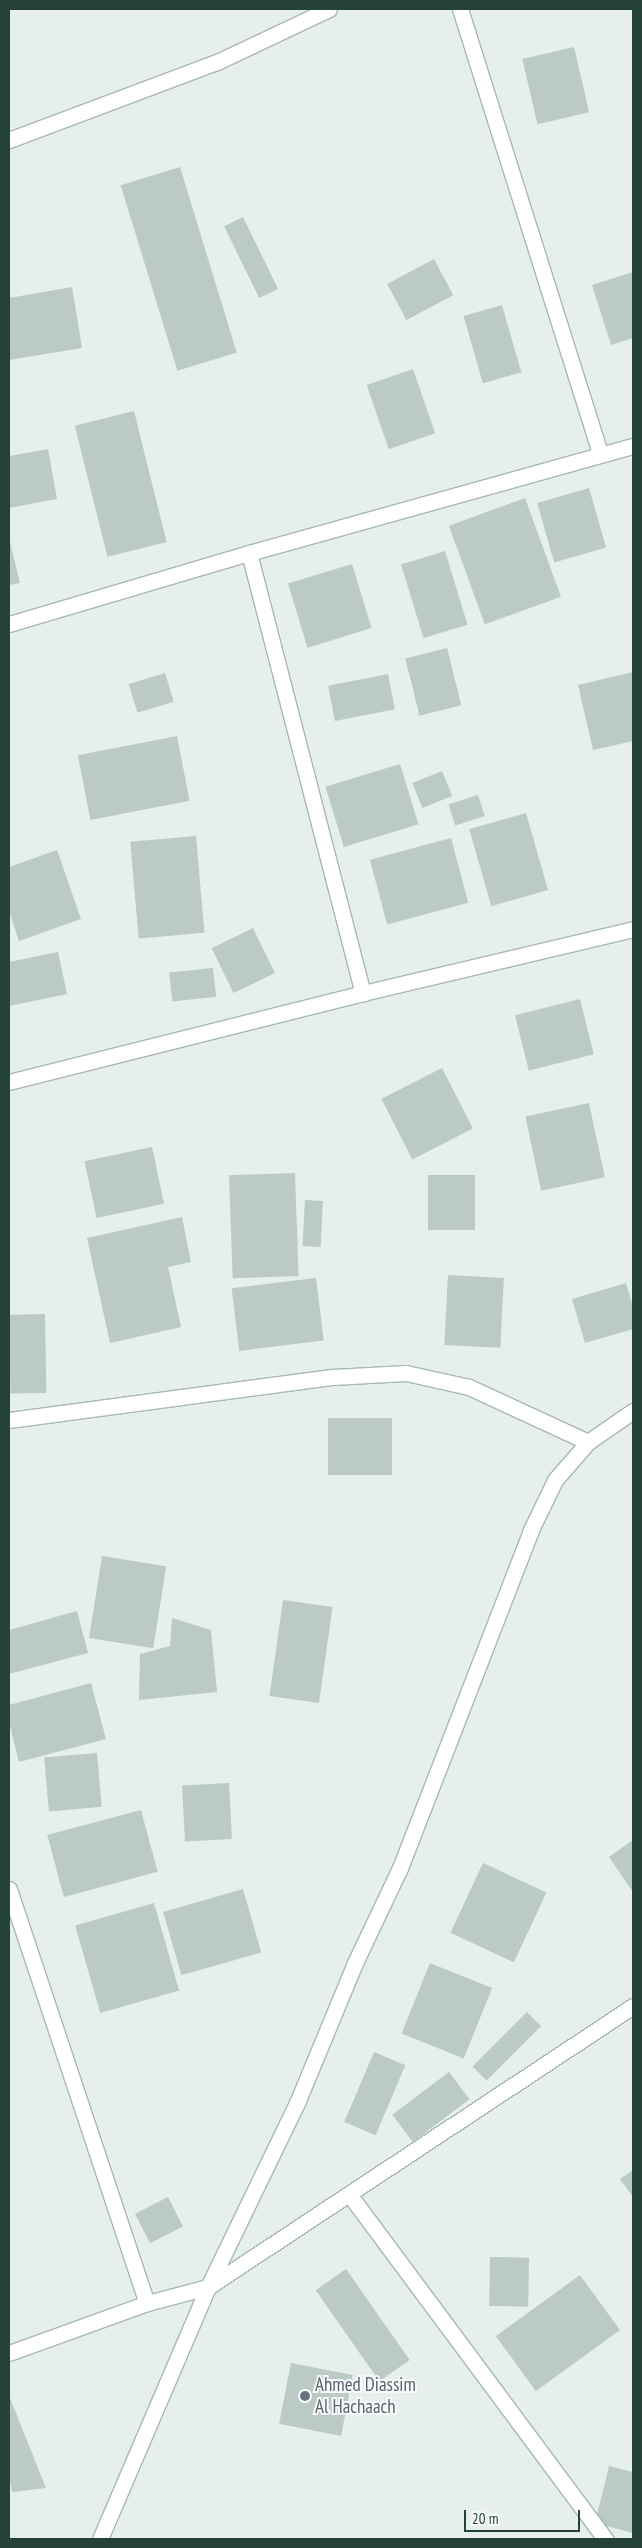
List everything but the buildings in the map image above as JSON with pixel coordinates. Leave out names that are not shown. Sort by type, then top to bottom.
[{"type":"street","points":[[9,140],[218,62],[330,9]]},
{"type":"street","points":[[460,9],[600,454]]},
{"type":"street","points":[[9,624],[249,553],[633,446]]},
{"type":"street","points":[[249,553],[363,993]]},
{"type":"street","points":[[9,1082],[363,993],[633,929]]},
{"type":"street","points":[[9,1420],[333,1377],[406,1373],[469,1387],[588,1442]]},
{"type":"street","points":[[100,2539],[208,2286],[297,2103],[354,1963],[400,1868],[530,1532],[555,1480],[588,1442],[633,1411]]},
{"type":"street","points":[[10,1898],[147,2303]]},
{"type":"street","points":[[9,2353],[147,2303],[208,2286],[633,2006]]},
{"type":"street","points":[[349,2194],[605,2539]]},
{"type":"place","name":"Ahmed Diassim Al Hachaach","points":[[305,2396]]}]
